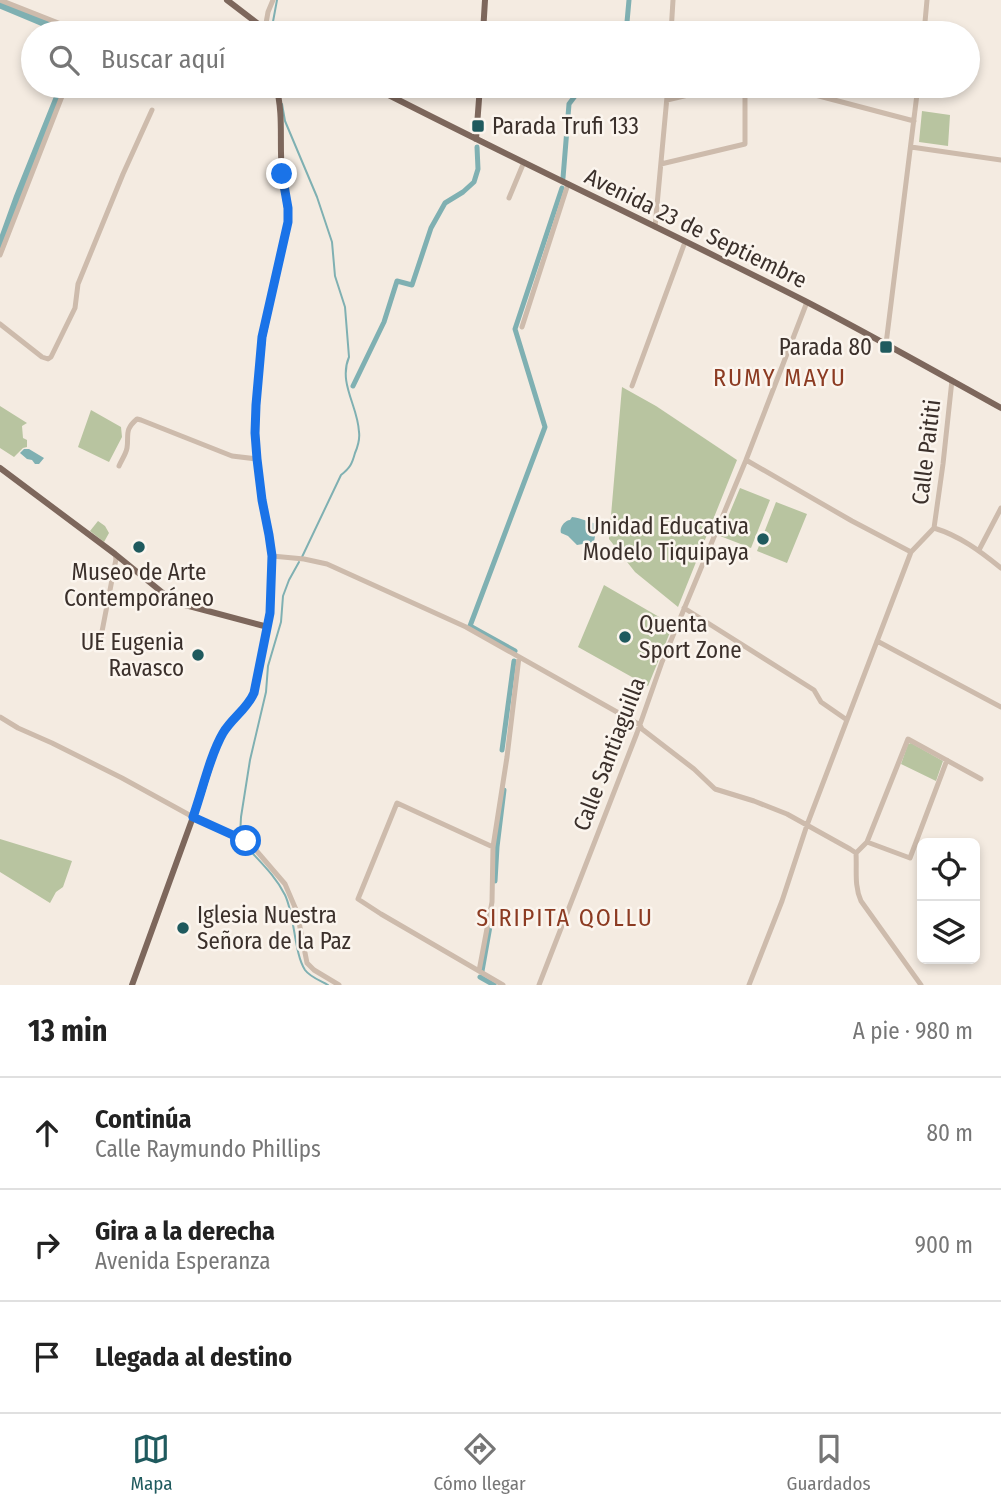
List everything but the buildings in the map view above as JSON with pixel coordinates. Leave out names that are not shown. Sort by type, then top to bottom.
[{"type":"main road","points":[[227,0],[253,21]]},
{"type":"main road","points":[[484,21],[485,0]]},
{"type":"main road","points":[[132,985],[216,747],[224,731],[254,693],[268,627],[272,556],[262,500],[255,433],[262,337],[288,222],[282,174],[282,118],[278,98]]},
{"type":"main road","name":"Avenida 23 de Septiembre","points":[[395,98],[807,302],[1001,408]]},
{"type":"main road","points":[[476,139],[479,98]]},
{"type":"main road","points":[[0,468],[174,602],[268,627]]},
{"type":"street","points":[[0,0],[53,21]]},
{"type":"street","points":[[268,21],[273,0]]},
{"type":"street","points":[[672,21],[673,0]]},
{"type":"street","points":[[925,21],[927,0]]},
{"type":"street","points":[[0,255],[60,98]]},
{"type":"street","points":[[655,227],[667,100],[675,98]]},
{"type":"street","points":[[661,164],[745,144],[745,98]]},
{"type":"street","points":[[827,98],[914,121]]},
{"type":"street","points":[[886,344],[917,98]]},
{"type":"street","points":[[0,324],[43,357],[51,357],[75,308],[78,284],[122,174],[152,110]]},
{"type":"street","points":[[911,146],[1001,160]]},
{"type":"street","points":[[509,198],[524,162]]},
{"type":"street","points":[[522,327],[568,184]]},
{"type":"street","points":[[632,386],[685,242]]},
{"type":"street","name":"Calle Santiaguilla","points":[[539,985],[662,662],[746,460],[807,302]]},
{"type":"street","name":"Calle Paititi","points":[[934,528],[951,380]]},
{"type":"street","points":[[119,466],[127,450],[127,433],[136,419],[232,456],[257,459]]},
{"type":"street","points":[[746,460],[852,522],[911,552]]},
{"type":"street","points":[[979,550],[1001,508]]},
{"type":"street","points":[[749,985],[911,552],[934,528],[979,550],[1001,568]]},
{"type":"street","points":[[99,647],[116,559],[114,554]]},
{"type":"street","points":[[272,556],[302,558],[327,564],[466,627],[640,725],[715,789],[787,814],[856,853]]},
{"type":"street","points":[[684,608],[814,690],[821,702],[847,720]]},
{"type":"street","points":[[877,641],[1001,707]]},
{"type":"street","points":[[479,971],[492,902],[493,847],[519,657]]},
{"type":"street","points":[[0,717],[254,848],[285,884],[297,912],[307,963],[339,985]]},
{"type":"street","points":[[921,985],[860,901],[856,892],[856,853],[867,842],[908,739],[981,779]]},
{"type":"street","points":[[867,842],[910,858],[947,760]]},
{"type":"street","points":[[493,847],[397,803],[358,899],[503,985]]},
{"type":"green space","points":[[922,111],[950,115],[948,146],[919,142]]},
{"type":"green space","points":[[622,387],[656,406],[737,460],[678,607],[635,572],[609,539]]},
{"type":"green space","points":[[0,406],[27,423],[22,426],[27,447],[14,457],[0,448]]},
{"type":"green space","points":[[91,410],[121,427],[122,437],[109,462],[78,447]]},
{"type":"green space","points":[[740,488],[770,500],[751,548],[720,536]]},
{"type":"green space","points":[[776,502],[807,514],[787,563],[757,551]]},
{"type":"green space","points":[[98,521],[109,533],[104,542],[90,531]]},
{"type":"green space","name":"Quenta Sport Zone","points":[[604,585],[673,625],[648,686],[578,647]]},
{"type":"green space","points":[[911,743],[943,761],[936,781],[901,764],[908,744]]},
{"type":"green space","points":[[0,839],[72,861],[63,887],[56,892],[50,903],[0,872]]},
{"type":"water","points":[[24,449],[44,458],[39,464],[35,464],[20,453]]},
{"type":"water","points":[[572,517],[597,524],[594,542],[577,545],[561,533],[563,525]]},
{"type":"waterway","points":[[273,21],[277,0]]},
{"type":"waterway","points":[[627,21],[629,0]]},
{"type":"waterway","points":[[0,4],[41,21]]},
{"type":"waterway","points":[[0,248],[58,98]]},
{"type":"waterway","points":[[563,178],[569,104],[574,98]]},
{"type":"waterway","points":[[282,104],[285,121],[317,197],[332,242],[335,276],[345,307],[349,357],[346,367],[347,385],[359,435],[352,463],[341,475],[302,557]]},
{"type":"waterway","points":[[353,386],[384,322],[397,281],[412,285],[431,228],[445,203],[474,182],[478,169],[477,147]]},
{"type":"waterway","points":[[515,651],[470,626],[545,427],[515,329],[562,188]]},
{"type":"waterway","points":[[240,836],[250,760],[266,692],[268,666],[281,622],[283,596],[299,562]]},
{"type":"waterway","points":[[502,750],[514,661]]},
{"type":"waterway","points":[[495,881],[504,790]]},
{"type":"waterway","points":[[244,844],[272,875],[285,895],[305,970],[328,985]]},
{"type":"waterway","points":[[482,971],[492,915]]},
{"type":"waterway","points":[[480,977],[494,985]]},
{"type":"place","name":"Parada Trufi 133","points":[[478,126]]},
{"type":"place","name":"Parada 80","points":[[886,347]]},
{"type":"place","name":"Unidad Educativa Modelo Tiquipaya","points":[[763,539]]},
{"type":"place","name":"Museo de Arte Contemporáneo","points":[[139,547]]},
{"type":"place","name":"Quenta Sport Zone","points":[[625,637]]},
{"type":"place","name":"UE Eugenia Ravasco","points":[[198,655]]},
{"type":"place","name":"Iglesia Nuestra Señora de la Paz","points":[[183,928]]},
{"type":"district","name":"RUMY MAYU","points":[[780,378]]},
{"type":"district","name":"SIRIPITA QOLLU","points":[[565,918]]},
{"type":"route","points":[[246,841],[193,817],[216,747],[224,731],[254,693],[270,613],[272,556],[262,500],[255,433],[262,337],[288,222],[282,174]]}]
